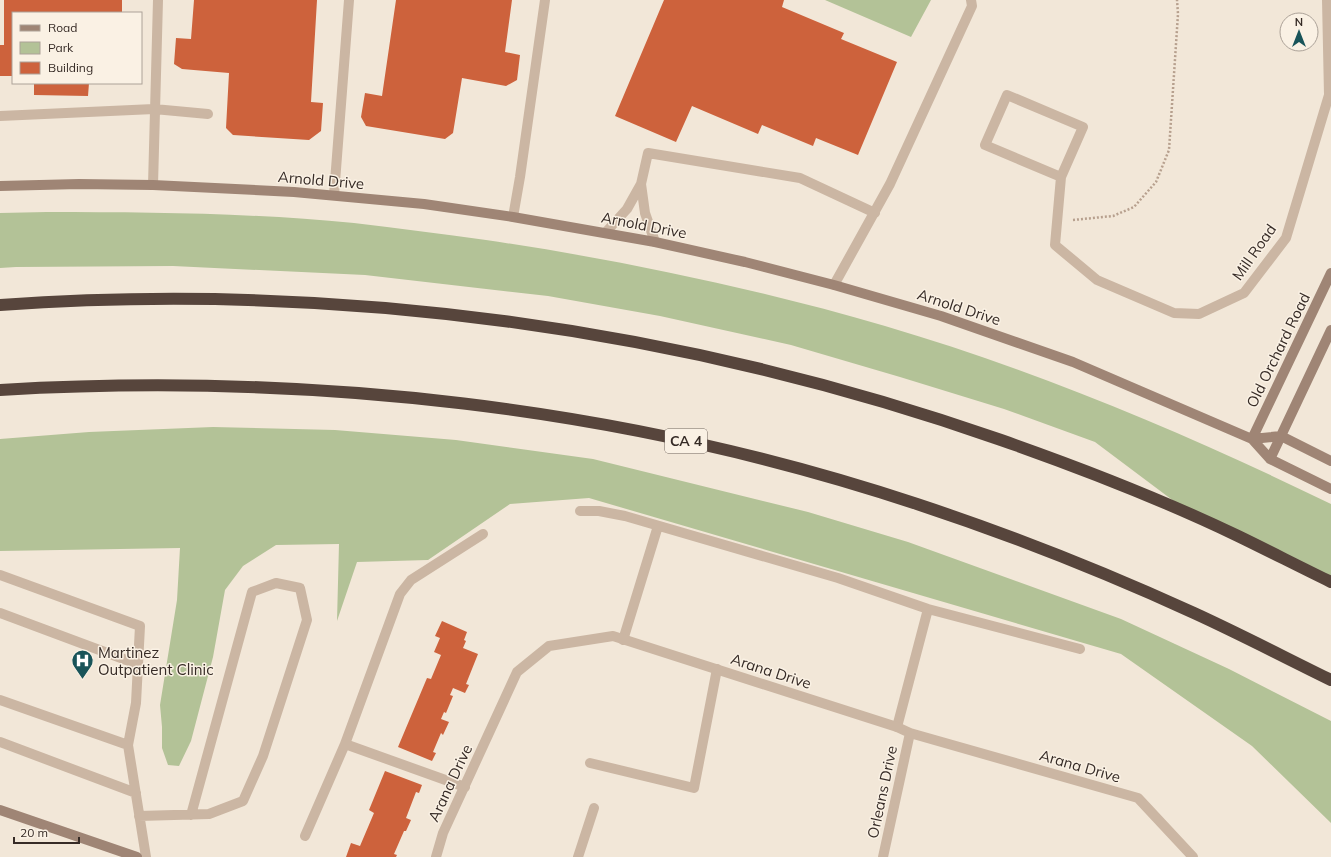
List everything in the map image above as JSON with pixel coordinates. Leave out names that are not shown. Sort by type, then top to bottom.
[{"type":"highway","points":[[0,305],[114,300],[217,299],[314,303],[418,311],[515,323],[664,348],[721,360],[819,384],[905,409],[1000,440],[1096,475],[1191,514],[1237,535],[1331,582]]},
{"type":"highway","name":"CA 4","points":[[0,390],[92,386],[178,385],[271,387],[328,391],[429,399],[526,411],[583,420],[681,440],[820,474],[917,504],[1010,537],[1195,613],[1331,680]]},
{"type":"street","points":[[153,185],[158,0]]},
{"type":"street","points":[[334,195],[349,0]]},
{"type":"street","points":[[512,217],[520,176],[545,0]]},
{"type":"street","points":[[834,285],[890,184],[972,6],[971,0]]},
{"type":"street","name":"Mill Road","points":[[1061,177],[985,145],[1007,95],[1083,127],[1061,177],[1055,245],[1097,280],[1174,313],[1199,314],[1244,293],[1286,238],[1329,95],[1327,0]]},
{"type":"street","points":[[0,116],[154,109],[208,114]]},
{"type":"street","points":[[606,232],[627,209],[641,184],[648,153],[800,178],[875,213]]},
{"type":"street","name":"Arnold Drive","points":[[0,186],[79,184],[153,185],[294,192],[424,204],[606,232],[745,262],[834,285],[941,316],[1073,362],[1252,439],[1270,459],[1331,489]]},
{"type":"street","points":[[641,184],[645,213],[655,242]]},
{"type":"street","name":"Old Orchard Road","points":[[1252,439],[1331,273]]},
{"type":"street","points":[[1270,459],[1331,330]]},
{"type":"street","points":[[1282,436],[1331,461]]},
{"type":"street","name":"Arnold Drive","points":[[1252,439],[1282,436]]},
{"type":"street","points":[[580,511],[599,511],[625,516],[838,578],[928,609],[1080,649]]},
{"type":"street","points":[[623,640],[658,526]]},
{"type":"street","points":[[305,836],[345,744],[400,594],[411,580],[483,534]]},
{"type":"street","points":[[0,575],[140,626],[136,703],[128,745],[146,857]]},
{"type":"street","points":[[139,816],[191,815],[210,814],[243,801],[263,756],[307,620],[300,588],[276,583],[252,592],[191,815]]},
{"type":"street","points":[[897,727],[928,609]]},
{"type":"street","points":[[0,613],[138,664]]},
{"type":"street","name":"Arana Drive","points":[[436,857],[443,834],[517,672],[549,646],[612,636],[897,727],[910,733],[1138,798],[1194,857]]},
{"type":"street","points":[[590,763],[694,788],[717,669]]},
{"type":"street","points":[[0,700],[128,745]]},
{"type":"street","name":"Orleans Drive","points":[[883,857],[910,733]]},
{"type":"street","points":[[0,742],[136,793]]},
{"type":"street","points":[[345,744],[465,787]]},
{"type":"street","points":[[578,857],[594,808]]},
{"type":"street","points":[[0,810],[137,857]]},
{"type":"path","points":[[1057,222],[1113,216],[1134,207],[1156,182],[1169,150],[1178,14],[1177,0]]},
{"type":"green space","points":[[825,0],[931,0],[911,37]]},
{"type":"green space","points":[[47,212],[239,215],[354,223],[404,229],[537,248],[687,276],[786,299],[885,326],[999,363],[1111,406],[1222,453],[1331,504],[1331,582],[1191,514],[1095,442],[1004,409],[791,345],[660,316],[548,296],[365,275],[173,266],[0,268],[0,213]]},
{"type":"green space","points":[[213,427],[335,430],[456,440],[593,459],[808,512],[908,542],[1121,619],[1229,669],[1331,721],[1331,823],[1252,746],[1121,654],[589,498],[510,504],[428,560],[357,562],[337,621],[339,544],[276,545],[243,566],[225,590],[213,657],[191,741],[179,766],[168,765],[162,748],[160,705],[177,600],[180,548],[0,551],[0,439],[89,432]]},
{"type":"building","points":[[4,0],[122,0],[122,12],[12,12],[12,76],[0,76],[0,45],[4,45]]},
{"type":"building","points":[[194,0],[317,0],[311,102],[323,103],[321,131],[309,140],[233,135],[226,128],[229,73],[182,69],[174,64],[176,38],[191,39]]},
{"type":"building","points":[[396,0],[512,0],[505,52],[520,55],[517,80],[506,86],[462,78],[453,133],[445,139],[366,126],[361,117],[365,93],[382,96]]},
{"type":"building","points":[[664,0],[784,0],[782,7],[844,33],[841,39],[897,62],[858,155],[816,138],[813,146],[762,125],[758,134],[692,106],[676,142],[615,116]]},
{"type":"building","points":[[34,84],[89,84],[88,96],[34,95]]},
{"type":"building","points":[[442,621],[467,632],[464,640],[466,641],[463,648],[478,654],[466,684],[469,685],[465,693],[453,688],[450,695],[453,696],[446,713],[444,712],[441,719],[449,722],[443,735],[441,733],[433,752],[436,753],[432,761],[398,747],[427,678],[431,679],[441,655],[434,652],[440,638],[435,636]]},
{"type":"building","points":[[385,771],[422,785],[419,793],[416,792],[406,818],[411,820],[406,831],[404,831],[394,854],[397,855],[396,857],[346,857],[351,843],[360,846],[374,813],[369,810]]},
{"type":"place","name":"Martinez Outpatient Clinic","points":[[82,680]]}]
